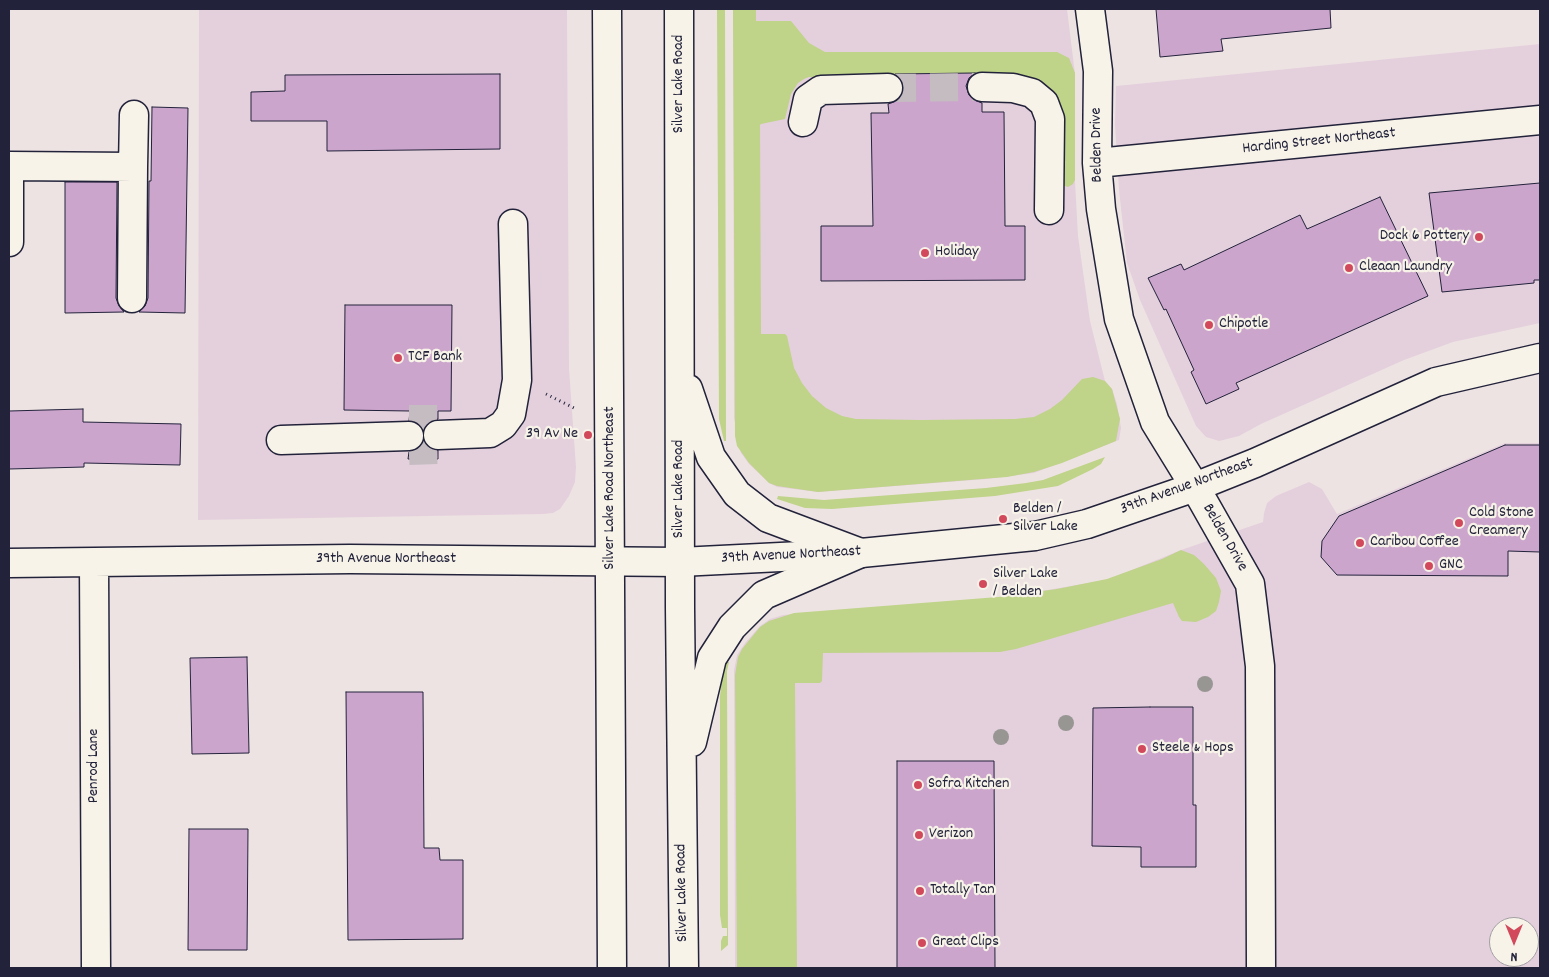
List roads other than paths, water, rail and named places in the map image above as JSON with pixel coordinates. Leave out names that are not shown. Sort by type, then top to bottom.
[{"type":"main road","name":"Silver Lake Road Northeast","points":[[607,9],[612,968]]},
{"type":"main road","name":"Silver Lake Road","points":[[679,9],[680,562],[684,968]]},
{"type":"main road","name":"Belden Drive","points":[[1090,9],[1098,71],[1097,164],[1101,209],[1119,319],[1155,422],[1195,487],[1250,584],[1260,666],[1261,968]]},
{"type":"main road","points":[[982,87],[1012,88],[1032,93],[1044,103],[1050,118],[1049,210]]},
{"type":"main road","points":[[803,122],[808,99],[821,90],[888,88]]},
{"type":"main road","points":[[132,298],[134,115]]},
{"type":"main road","name":"Harding Street Northeast","points":[[1097,164],[1540,120]]},
{"type":"main road","points":[[9,242],[9,167],[133,167]]},
{"type":"main road","points":[[438,435],[497,429],[511,414],[517,380],[513,224]]},
{"type":"main road","name":"39th Avenue Northeast","points":[[9,563],[350,559],[680,562],[861,553],[1035,536],[1087,524],[1195,487],[1254,463],[1436,382],[1540,358]]},
{"type":"main road","points":[[680,366],[711,457],[737,494],[768,518],[861,553]]},
{"type":"main road","points":[[281,440],[409,435]]},
{"type":"main road","points":[[682,788],[712,658],[732,627],[764,595],[861,553]]},
{"type":"main road","name":"Penrod Lane","points":[[94,563],[96,968]]},
{"type":"tunnel","points":[[888,88],[982,87]]},
{"type":"tunnel","points":[[409,419],[438,419]]},
{"type":"tunnel","points":[[409,451],[438,450]]},
{"type":"place","name":"Dock 6 Pottery","points":[[1479,237]]},
{"type":"place","name":"Holiday","points":[[925,253]]},
{"type":"place","name":"Cleaan Laundry","points":[[1349,268]]},
{"type":"place","name":"Chipotle","points":[[1209,325]]},
{"type":"place","name":"TCF Bank","points":[[398,358]]},
{"type":"place","name":"39 Av Ne","points":[[588,435]]},
{"type":"place","name":"Belden / Silver Lake","points":[[1003,519]]},
{"type":"place","name":"Cold Stone Creamery","points":[[1459,523]]},
{"type":"place","name":"Caribou Coffee","points":[[1360,543]]},
{"type":"place","name":"GNC","points":[[1429,566]]},
{"type":"place","name":"Silver Lake / Belden","points":[[983,584]]},
{"type":"place","name":"Steele & Hops","points":[[1142,749]]},
{"type":"place","name":"Sofra Kitchen","points":[[918,785]]},
{"type":"place","name":"Verizon","points":[[919,835]]},
{"type":"place","name":"Totally Tan","points":[[920,891]]},
{"type":"place","name":"Great Clips","points":[[922,943]]}]
